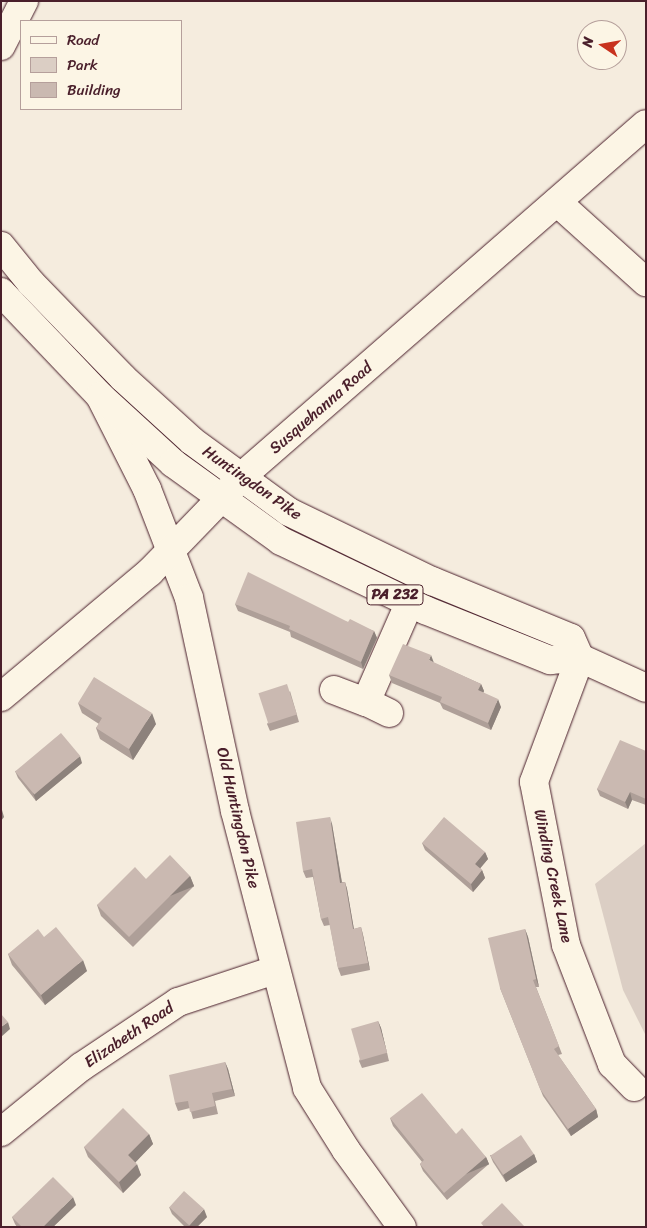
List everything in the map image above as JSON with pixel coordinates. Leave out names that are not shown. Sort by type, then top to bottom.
[{"type":"street","points":[[1,46],[24,1]]},
{"type":"street","name":"Susquehanna Road","points":[[1,697],[173,551],[241,477],[646,124]]},
{"type":"street","points":[[557,202],[646,282]]},
{"type":"street","name":"Huntingdon Pike","points":[[1,246],[31,283],[123,378],[192,441],[289,512],[432,581],[571,638],[580,658]]},
{"type":"street","name":"Huntingdon Pike","points":[[1,292],[100,396],[173,463],[221,500],[281,541],[410,602],[550,660],[580,658],[646,688]]},
{"type":"street","name":"Old Huntingdon Pike","points":[[100,396],[147,489],[173,551],[189,598],[235,811],[307,1088],[397,1225]]},
{"type":"street","points":[[334,690],[378,708],[410,602]]},
{"type":"street","name":"Winding Creek Lane","points":[[580,658],[534,782],[566,945],[612,1064],[634,1087]]},
{"type":"street","name":"Elizabeth Road","points":[[1,1132],[81,1066],[178,1002],[275,970]]},
{"type":"green space","points":[[646,843],[646,1036],[623,990],[595,884]]},
{"type":"building","points":[[248,572],[348,622],[350,619],[374,631],[361,662],[289,629],[290,626],[235,604]]},
{"type":"building","points":[[403,644],[431,655],[429,660],[481,684],[478,690],[498,699],[488,723],[440,702],[442,697],[389,675]]},
{"type":"building","points":[[94,677],[152,713],[129,749],[96,728],[102,718],[78,703]]},
{"type":"building","points":[[287,684],[297,714],[268,724],[258,693]]},
{"type":"building","points":[[61,733],[80,756],[34,795],[15,772]]},
{"type":"building","points":[[620,740],[646,751],[646,799],[630,792],[625,802],[597,789]]},
{"type":"building","points":[[330,817],[340,883],[345,882],[353,929],[361,927],[368,963],[338,968],[328,917],[321,919],[312,869],[303,871],[296,822]]},
{"type":"building","points":[[444,817],[485,852],[475,864],[482,870],[471,884],[422,843]]},
{"type":"building","points":[[170,855],[190,876],[129,937],[97,905],[135,867],[146,879]]},
{"type":"building","points":[[56,927],[83,960],[41,995],[8,954],[38,929],[44,937]]},
{"type":"building","points":[[525,929],[536,979],[533,980],[559,1046],[554,1049],[596,1109],[568,1129],[540,1089],[500,988],[488,938]]},
{"type":"building","points":[[1,1014],[8,1022],[1,1027]]},
{"type":"building","points":[[378,1021],[387,1053],[360,1060],[351,1029]]},
{"type":"building","points":[[225,1062],[232,1089],[212,1093],[215,1106],[190,1112],[188,1101],[175,1103],[169,1075]]},
{"type":"building","points":[[422,1093],[456,1134],[462,1128],[486,1157],[444,1193],[420,1164],[424,1160],[390,1118]]},
{"type":"building","points":[[123,1108],[149,1134],[128,1155],[137,1164],[119,1182],[84,1147]]},
{"type":"building","points":[[521,1135],[534,1154],[503,1175],[490,1156]]},
{"type":"building","points":[[53,1177],[73,1197],[43,1227],[22,1227],[12,1217]]},
{"type":"building","points":[[184,1191],[204,1209],[189,1225],[169,1207]]},
{"type":"building","points":[[502,1203],[525,1227],[484,1227],[481,1223]]}]
